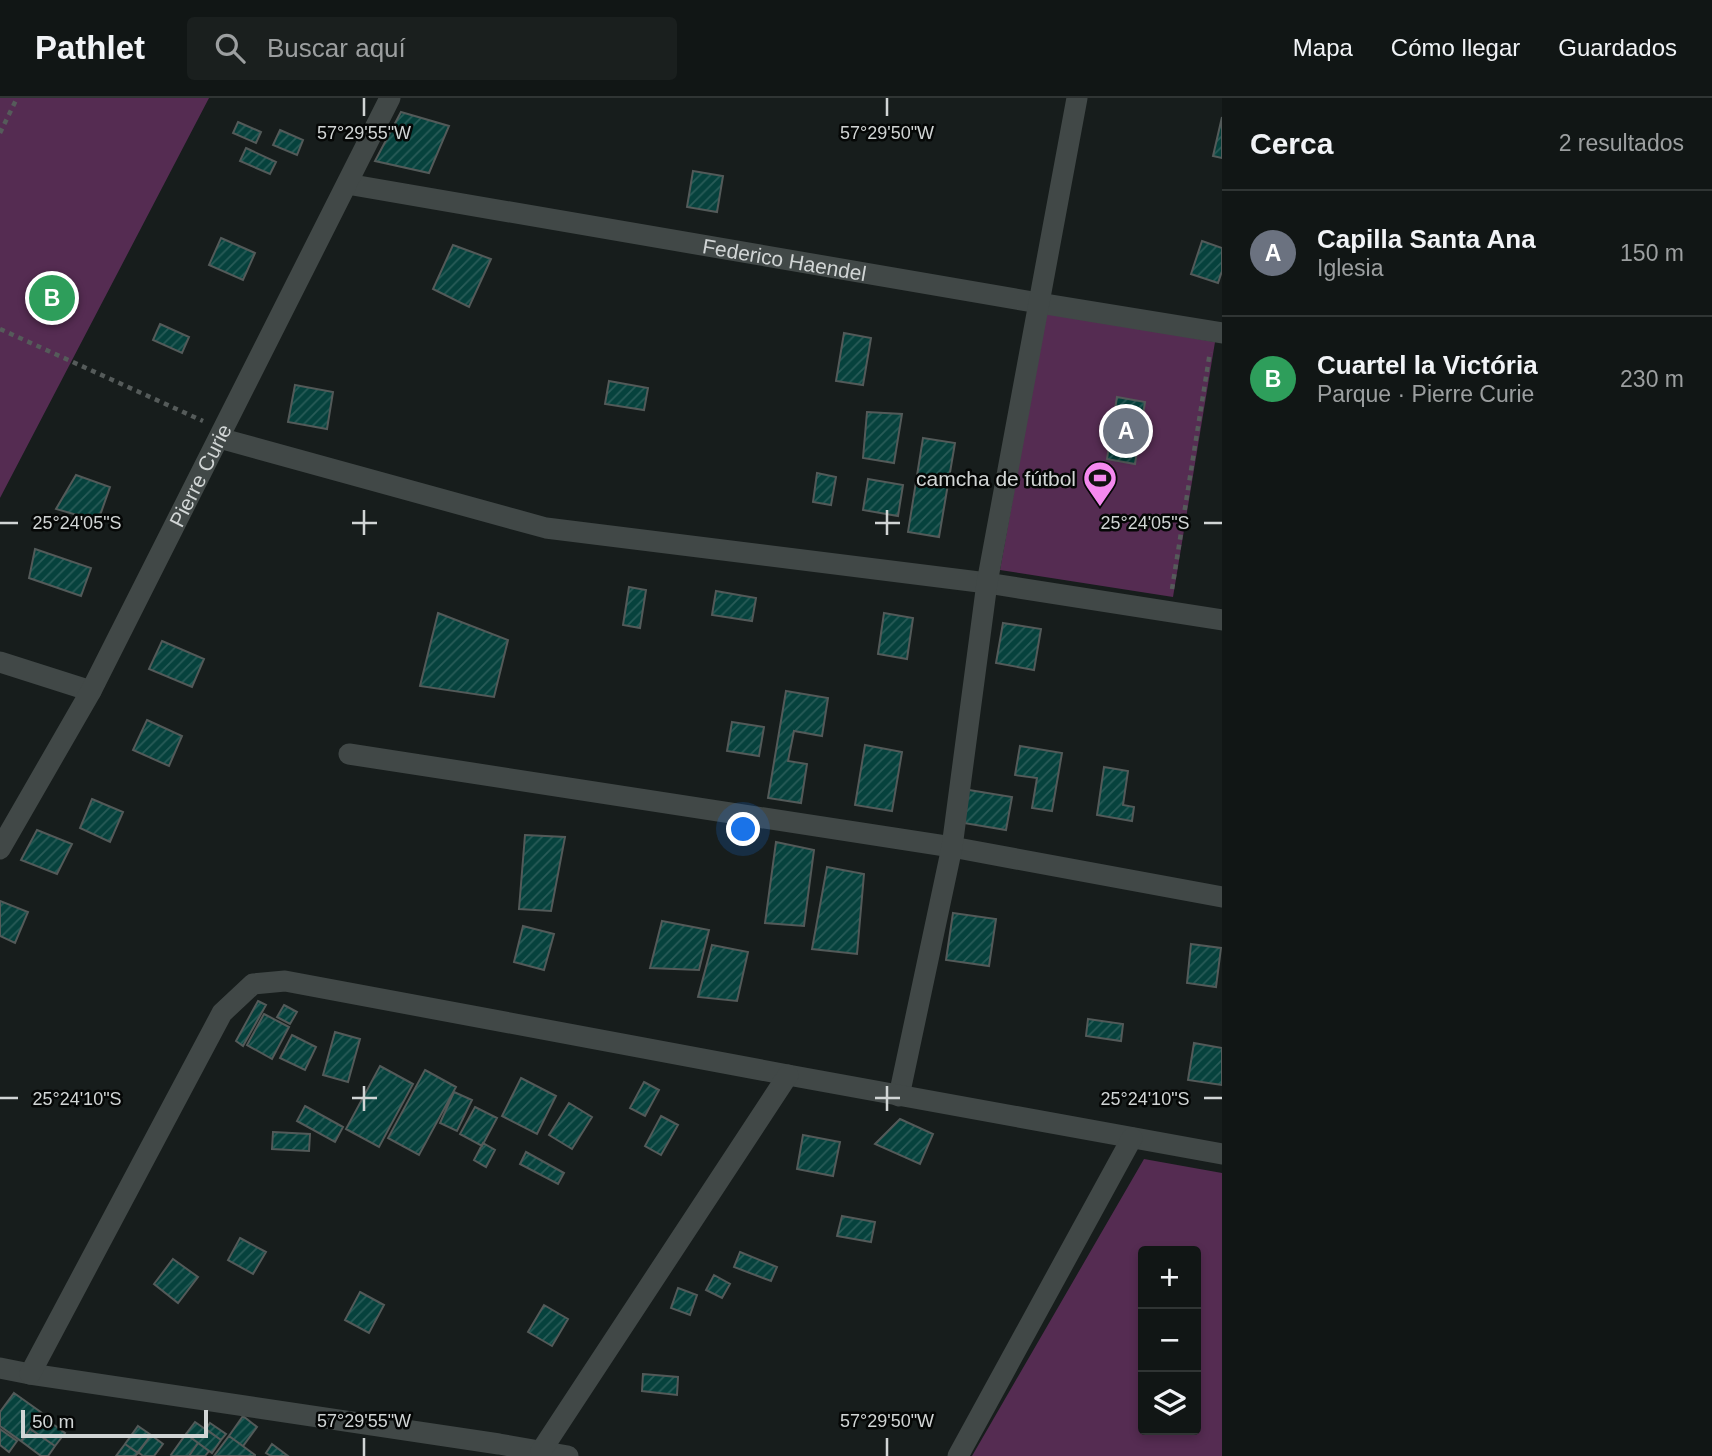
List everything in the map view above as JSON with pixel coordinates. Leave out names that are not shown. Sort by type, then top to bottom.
[{"type":"street","name":"Pierre Curie","points":[[0,849],[91,691],[390,98]]},
{"type":"street","points":[[899,1096],[951,847],[987,583],[1077,98]]},
{"type":"street","name":"Federico Haendel","points":[[347,184],[1039,303],[1217,338]]},
{"type":"street","points":[[221,434],[546,528],[987,583],[1222,620]]},
{"type":"street","points":[[0,662],[91,691]]},
{"type":"street","points":[[349,754],[951,847],[1222,897]]},
{"type":"street","points":[[30,1374],[222,1013],[253,984],[285,981],[1222,1154]]},
{"type":"street","points":[[541,1451],[788,1075]]},
{"type":"street","points":[[958,1456],[1132,1138]]},
{"type":"street","points":[[0,1368],[495,1450],[541,1451],[568,1456]]},
{"type":"path","points":[[0,133],[17,98]]},
{"type":"path","points":[[0,329],[221,434]]},
{"type":"path","points":[[1171,596],[1217,338]]},
{"type":"shaded area","points":[[0,98],[209,98],[0,498]]},
{"type":"shaded area","points":[[1046,312],[1215,342],[1173,597],[1000,570]]},
{"type":"shaded area","points":[[1144,1159],[1222,1173],[1222,1456],[972,1456]]},
{"type":"building","points":[[401,112],[449,126],[429,173],[375,161]]},
{"type":"building","points":[[1222,117],[1222,158],[1213,156]]},
{"type":"building","points":[[238,122],[261,132],[256,143],[233,133]]},
{"type":"building","points":[[280,130],[303,140],[297,155],[273,145]]},
{"type":"building","points":[[246,148],[276,162],[270,174],[240,161]]},
{"type":"building","points":[[693,171],[723,176],[717,212],[687,207]]},
{"type":"building","points":[[221,238],[255,253],[243,280],[209,265]]},
{"type":"building","points":[[1202,241],[1222,248],[1222,271],[1218,283],[1191,274]]},
{"type":"building","points":[[453,245],[491,259],[469,307],[433,289]]},
{"type":"building","points":[[160,324],[189,337],[182,353],[153,340]]},
{"type":"building","points":[[844,333],[871,338],[863,385],[836,381]]},
{"type":"building","points":[[609,381],[648,388],[644,410],[605,404]]},
{"type":"building","points":[[295,385],[333,392],[327,429],[288,422]]},
{"type":"building","points":[[1117,397],[1145,402],[1135,464],[1107,459]]},
{"type":"building","points":[[867,412],[902,414],[894,463],[863,458]]},
{"type":"building","points":[[923,438],[955,443],[939,537],[908,532]]},
{"type":"building","points":[[817,473],[836,477],[831,505],[813,502]]},
{"type":"building","points":[[76,475],[110,487],[98,521],[56,509]]},
{"type":"building","points":[[868,479],[903,485],[898,516],[863,510]]},
{"type":"building","points":[[35,549],[91,568],[81,596],[29,578]]},
{"type":"building","points":[[629,587],[646,590],[640,628],[623,625]]},
{"type":"building","points":[[716,591],[756,598],[752,621],[712,615]]},
{"type":"building","points":[[438,613],[508,640],[494,697],[420,686]]},
{"type":"building","points":[[884,613],[913,618],[907,659],[878,654]]},
{"type":"building","points":[[1003,623],[1041,629],[1034,670],[996,663]]},
{"type":"building","points":[[162,641],[204,659],[192,687],[149,669]]},
{"type":"building","points":[[786,691],[828,698],[822,736],[794,731],[788,761],[807,764],[801,803],[768,798]]},
{"type":"building","points":[[147,720],[182,736],[169,766],[133,750]]},
{"type":"building","points":[[732,722],[764,727],[759,756],[727,751]]},
{"type":"building","points":[[865,745],[902,752],[892,811],[855,805]]},
{"type":"building","points":[[1020,746],[1062,753],[1052,811],[1032,808],[1037,778],[1015,775]]},
{"type":"building","points":[[1104,767],[1128,771],[1123,805],[1134,807],[1132,821],[1097,815]]},
{"type":"building","points":[[963,789],[1012,797],[1006,830],[958,822]]},
{"type":"building","points":[[92,799],[123,812],[110,842],[80,828]]},
{"type":"building","points":[[37,830],[72,844],[57,874],[21,860]]},
{"type":"building","points":[[525,835],[565,837],[551,911],[519,909]]},
{"type":"building","points":[[776,842],[814,850],[804,926],[765,923]]},
{"type":"building","points":[[827,867],[864,874],[857,954],[812,949]]},
{"type":"building","points":[[0,901],[28,912],[15,943],[0,936]]},
{"type":"building","points":[[953,913],[996,919],[989,966],[946,960]]},
{"type":"building","points":[[662,921],[709,930],[699,970],[650,968]]},
{"type":"building","points":[[523,926],[554,934],[544,970],[514,962]]},
{"type":"building","points":[[1191,944],[1221,948],[1216,987],[1187,983]]},
{"type":"building","points":[[712,945],[748,952],[737,1001],[698,997]]},
{"type":"building","points":[[258,1001],[266,1005],[243,1046],[236,1041]]},
{"type":"building","points":[[284,1005],[297,1012],[290,1024],[277,1017]]},
{"type":"building","points":[[264,1014],[289,1027],[272,1059],[247,1045]]},
{"type":"building","points":[[1088,1019],[1123,1024],[1121,1041],[1086,1036]]},
{"type":"building","points":[[335,1032],[360,1039],[348,1082],[323,1075]]},
{"type":"building","points":[[292,1035],[316,1047],[305,1070],[280,1058]]},
{"type":"building","points":[[1194,1043],[1222,1048],[1222,1085],[1188,1080]]},
{"type":"building","points":[[380,1066],[413,1084],[379,1147],[346,1129]]},
{"type":"building","points":[[425,1070],[456,1087],[419,1155],[388,1138]]},
{"type":"building","points":[[521,1078],[556,1096],[537,1134],[502,1116]]},
{"type":"building","points":[[644,1082],[659,1090],[645,1116],[630,1108]]},
{"type":"building","points":[[454,1092],[472,1100],[457,1131],[440,1123]]},
{"type":"building","points":[[569,1103],[592,1117],[572,1149],[549,1135]]},
{"type":"building","points":[[305,1106],[343,1127],[335,1142],[297,1121]]},
{"type":"building","points":[[475,1107],[497,1118],[482,1146],[460,1134]]},
{"type":"building","points":[[661,1116],[678,1125],[661,1155],[645,1146]]},
{"type":"building","points":[[900,1119],[933,1134],[920,1164],[875,1144]]},
{"type":"building","points":[[273,1132],[310,1134],[309,1151],[272,1149]]},
{"type":"building","points":[[803,1135],[840,1142],[833,1176],[797,1169]]},
{"type":"building","points":[[483,1143],[495,1150],[486,1167],[474,1160]]},
{"type":"building","points":[[526,1152],[564,1173],[558,1184],[520,1164]]},
{"type":"building","points":[[842,1216],[875,1222],[871,1242],[837,1236]]},
{"type":"building","points":[[240,1238],[266,1252],[253,1274],[228,1260]]},
{"type":"building","points":[[740,1252],[777,1267],[771,1281],[734,1267]]},
{"type":"building","points":[[173,1259],[198,1277],[178,1303],[154,1284]]},
{"type":"building","points":[[714,1275],[730,1284],[722,1298],[706,1290]]},
{"type":"building","points":[[678,1288],[697,1295],[690,1315],[671,1308]]},
{"type":"building","points":[[360,1292],[384,1305],[369,1333],[345,1320]]},
{"type":"building","points":[[544,1305],[568,1319],[552,1346],[528,1332]]},
{"type":"building","points":[[643,1374],[678,1377],[677,1395],[642,1391]]},
{"type":"building","points":[[14,1393],[42,1413],[21,1441],[0,1426],[0,1412]]},
{"type":"building","points":[[42,1416],[65,1433],[55,1446],[32,1430]]},
{"type":"building","points":[[243,1416],[257,1427],[243,1446],[229,1436]]},
{"type":"building","points":[[195,1422],[221,1440],[212,1453],[186,1434]]},
{"type":"building","points":[[210,1423],[226,1434],[221,1440],[206,1429]]},
{"type":"building","points":[[138,1426],[151,1435],[138,1453],[125,1444]]},
{"type":"building","points":[[0,1429],[17,1441],[9,1452],[0,1445]]},
{"type":"building","points":[[30,1429],[55,1446],[48,1456],[41,1456],[21,1441]]},
{"type":"building","points":[[186,1434],[198,1443],[189,1456],[172,1456],[171,1455]]},
{"type":"building","points":[[151,1435],[163,1444],[154,1456],[143,1456],[138,1452]]},
{"type":"building","points":[[229,1436],[255,1455],[255,1456],[214,1456]]},
{"type":"building","points":[[198,1443],[209,1451],[205,1456],[189,1456]]},
{"type":"building","points":[[125,1444],[138,1453],[135,1456],[116,1456]]},
{"type":"building","points":[[272,1444],[288,1456],[271,1456],[266,1453]]},
{"type":"place","name":"Cuartel la Victória","points":[[52,298]]},
{"type":"place","name":"Capilla Santa Ana","points":[[1126,431]]},
{"type":"place","name":"camcha de fútbol","points":[[1100,508]]}]
